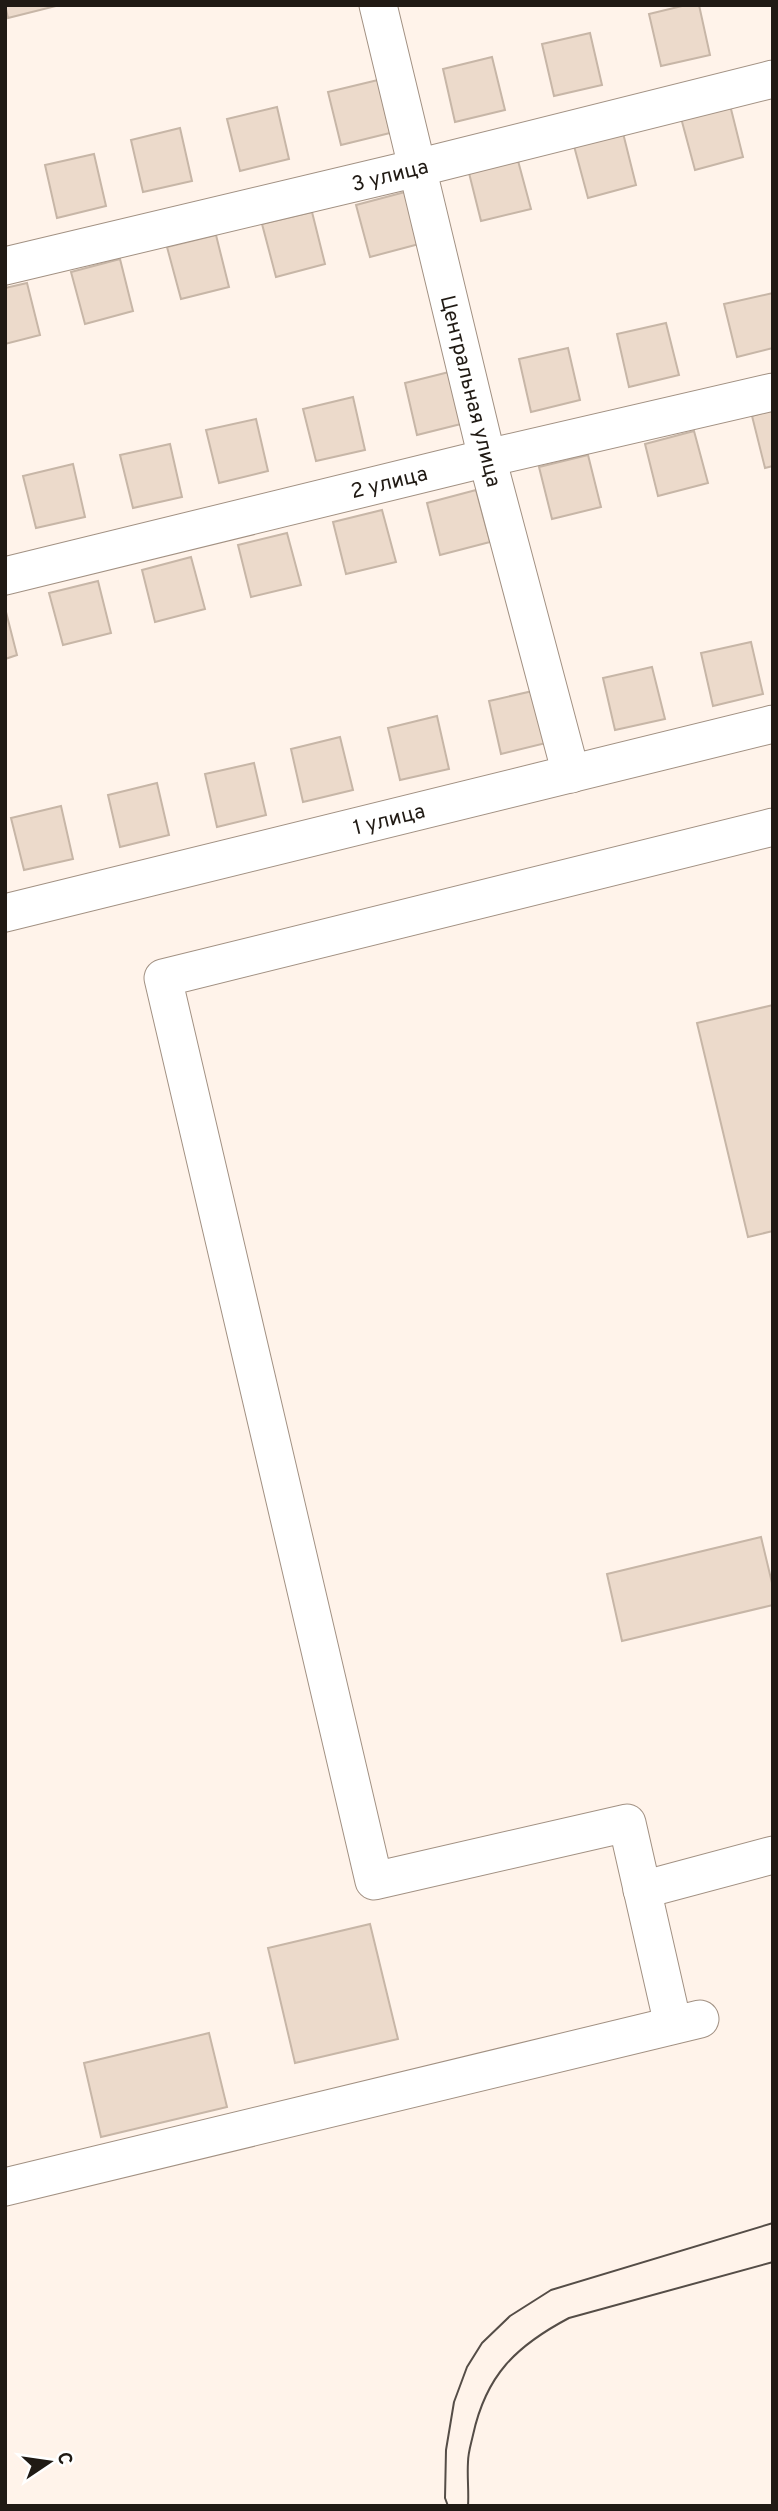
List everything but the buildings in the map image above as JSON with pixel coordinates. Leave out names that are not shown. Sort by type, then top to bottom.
[{"type":"street","name":"Центральная улица","points":[[378,5],[487,458],[571,774]]},
{"type":"street","name":"3 улица","points":[[5,266],[417,168],[773,79]]},
{"type":"street","name":"2 улица","points":[[5,576],[487,458],[773,392]]},
{"type":"street","name":"1 улица","points":[[5,913],[773,724]]},
{"type":"street","points":[[5,2187],[687,2022],[642,1890],[627,1823],[374,1881],[163,978],[773,827]]},
{"type":"street","points":[[642,1890],[773,1856]]},
{"type":"tram line","points":[[448,2506],[445,2498],[446,2450],[454,2402],[467,2367],[482,2343],[510,2316],[551,2290],[773,2223]]},
{"type":"tram line","points":[[468,2506],[468,2455],[486,2395],[506,2365],[533,2340],[569,2318],[773,2262]]}]
